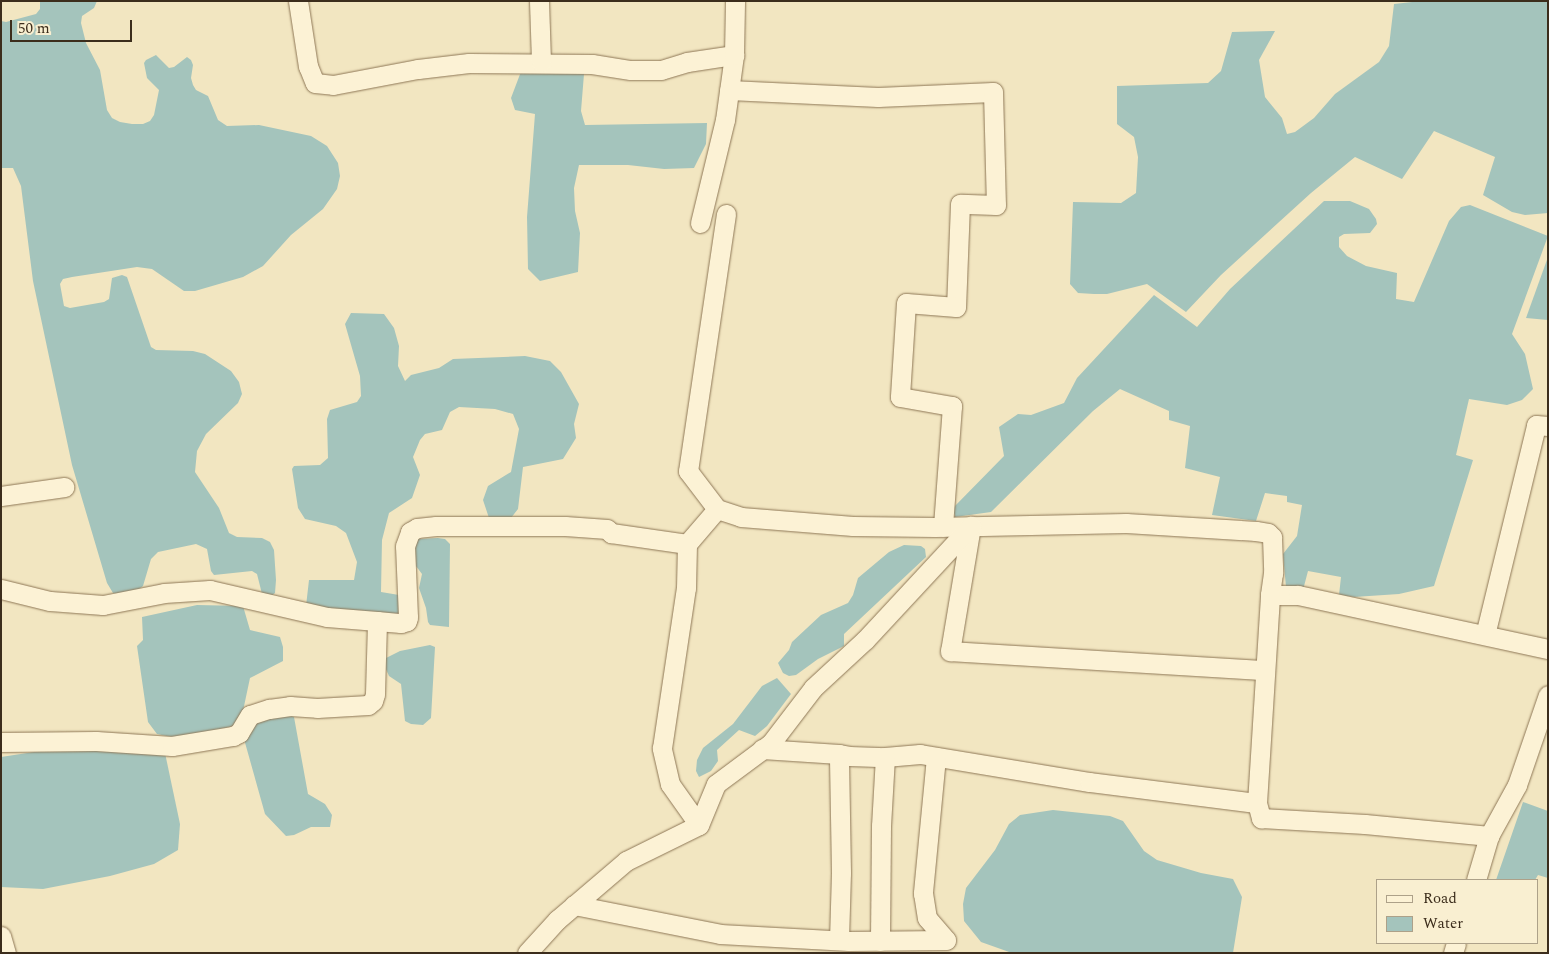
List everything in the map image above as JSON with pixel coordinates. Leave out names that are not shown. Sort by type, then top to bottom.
[{"type":"street","points":[[298,1],[308,66],[315,83],[333,85],[418,69],[469,64],[541,62],[592,64],[631,70],[661,70],[687,62],[734,55]]},
{"type":"street","points":[[539,1],[541,62]]},
{"type":"street","points":[[700,224],[725,120],[734,55],[735,1]]},
{"type":"street","points":[[729,90],[878,97],[993,92],[996,204],[960,204],[956,307],[906,303],[900,397],[952,406],[943,527]]},
{"type":"street","points":[[726,214],[688,470],[717,508],[741,517],[853,526],[943,527],[1126,523],[1231,528],[1268,533],[1272,537],[1273,550],[1257,803],[1261,818],[1365,824],[1489,836]]},
{"type":"street","points":[[1485,635],[1536,425],[1548,426]]},
{"type":"street","points":[[1,496],[64,487]]},
{"type":"street","points":[[699,825],[670,784],[662,748],[686,588],[688,544],[717,508]]},
{"type":"street","points":[[1,589],[50,601],[103,605],[164,593],[210,590],[327,617],[404,623],[408,617],[405,546],[410,532],[417,528],[436,526],[565,526],[607,530],[611,533],[688,544]]},
{"type":"street","points":[[971,526],[950,651],[1264,670]]},
{"type":"street","points":[[527,953],[557,920],[626,861],[699,825],[716,784],[771,743],[813,688],[865,640],[971,526]]},
{"type":"street","points":[[1270,595],[1298,595],[1548,649]]},
{"type":"street","points":[[1,742],[96,741],[172,746],[233,736],[239,732],[250,715],[269,709],[290,706],[317,708],[368,705],[373,701],[375,694],[377,621]]},
{"type":"street","points":[[1476,879],[1489,836],[1517,785],[1548,695]]},
{"type":"street","points":[[762,749],[850,756],[885,757],[920,754],[1090,782],[1257,803]]},
{"type":"street","points":[[838,940],[841,873],[839,754]]},
{"type":"street","points":[[880,941],[885,757]]},
{"type":"street","points":[[574,905],[720,934],[838,940],[946,940],[926,918],[923,893],[936,757]]},
{"type":"street","points":[[1,936],[6,953]]},
{"type":"water","points":[[40,1],[97,1],[94,8],[82,16],[81,23],[86,43],[100,70],[107,110],[112,118],[120,122],[132,124],[143,124],[150,121],[154,115],[159,90],[147,78],[144,63],[156,55],[169,68],[174,67],[187,57],[193,65],[191,78],[193,85],[196,90],[208,96],[218,120],[227,126],[259,125],[311,136],[327,146],[338,163],[340,176],[337,189],[323,209],[291,235],[263,266],[243,277],[195,291],[184,291],[152,269],[137,267],[72,277],[63,279],[60,284],[64,306],[70,308],[104,302],[109,299],[112,278],[122,275],[127,277],[151,347],[156,350],[193,351],[205,354],[231,371],[239,382],[242,394],[238,403],[206,434],[197,451],[195,472],[219,508],[229,533],[237,537],[262,538],[270,542],[274,550],[276,580],[275,593],[270,597],[262,594],[257,574],[252,571],[214,575],[211,571],[207,549],[196,544],[158,552],[151,559],[143,586],[134,593],[124,596],[113,593],[107,583],[72,465],[33,281],[21,186],[13,168],[1,168],[1,21],[6,22],[36,14],[40,9]]},
{"type":"water","points":[[1421,1],[1548,1],[1548,213],[1525,215],[1512,212],[1483,195],[1495,157],[1434,131],[1402,179],[1355,157],[1311,193],[1221,275],[1186,312],[1147,284],[1107,294],[1094,294],[1078,293],[1070,284],[1073,202],[1121,203],[1136,193],[1138,157],[1134,137],[1117,124],[1117,86],[1208,83],[1221,71],[1232,32],[1275,31],[1259,60],[1265,97],[1282,118],[1287,134],[1295,132],[1314,118],[1335,94],[1379,62],[1389,46],[1394,4]]},
{"type":"water","points":[[522,69],[584,74],[581,111],[585,125],[707,123],[706,144],[694,168],[664,169],[628,165],[579,165],[574,188],[575,211],[580,233],[578,272],[540,281],[528,269],[527,217],[535,114],[515,110],[511,98]]},
{"type":"water","points":[[1324,201],[1350,201],[1369,209],[1377,224],[1370,233],[1344,234],[1339,237],[1339,247],[1347,256],[1366,266],[1397,273],[1396,299],[1414,302],[1449,221],[1461,207],[1470,205],[1548,236],[1512,334],[1525,354],[1533,389],[1522,400],[1507,405],[1469,399],[1456,455],[1473,460],[1434,586],[1399,594],[1354,597],[1339,595],[1341,577],[1308,571],[1303,590],[1286,587],[1283,554],[1297,536],[1302,505],[1287,502],[1287,496],[1265,493],[1256,521],[1212,515],[1220,477],[1185,468],[1190,426],[1169,420],[1169,411],[1120,389],[1093,411],[991,512],[955,517],[953,508],[1004,456],[999,427],[1018,414],[1031,415],[1064,403],[1077,378],[1154,295],[1197,327],[1230,289]]},
{"type":"water","points":[[1548,257],[1548,320],[1526,318]]},
{"type":"water","points":[[351,313],[384,314],[394,328],[399,346],[398,366],[405,381],[411,375],[439,368],[453,359],[525,356],[550,361],[561,372],[579,404],[574,424],[576,438],[563,459],[523,467],[518,509],[507,523],[489,518],[483,500],[488,486],[511,472],[519,429],[513,414],[495,409],[459,407],[450,412],[442,430],[425,434],[420,440],[413,457],[420,475],[412,498],[389,513],[382,540],[381,592],[405,596],[400,620],[306,606],[309,580],[354,580],[357,562],[346,533],[336,526],[305,519],[298,508],[292,469],[294,466],[320,465],[328,458],[327,419],[330,410],[357,402],[361,396],[360,376],[345,324]]},
{"type":"water","points":[[417,539],[445,539],[450,544],[449,627],[430,625],[428,622],[426,608],[419,588],[422,574],[413,562],[412,548]]},
{"type":"water","points":[[904,545],[921,546],[925,549],[926,557],[844,634],[844,646],[818,659],[796,675],[789,676],[783,673],[778,663],[789,650],[792,642],[821,615],[848,603],[853,595],[858,578],[889,552]]},
{"type":"water","points":[[197,605],[243,606],[250,630],[280,637],[283,647],[283,661],[250,678],[240,725],[176,738],[157,734],[148,722],[137,646],[143,640],[142,617]]},
{"type":"water","points":[[430,645],[435,647],[431,718],[423,725],[411,724],[405,721],[401,684],[389,676],[385,667],[386,658],[400,651]]},
{"type":"water","points":[[777,678],[791,694],[767,726],[755,736],[739,730],[717,750],[718,761],[711,771],[699,777],[696,771],[697,760],[703,748],[733,724],[762,686]]},
{"type":"water","points":[[287,713],[294,717],[308,794],[325,804],[332,815],[330,827],[311,827],[294,835],[286,836],[265,814],[244,739],[247,722]]},
{"type":"water","points":[[60,748],[165,753],[180,824],[178,850],[154,864],[110,876],[43,889],[1,887],[1,757]]},
{"type":"water","points":[[1523,802],[1548,811],[1548,878],[1538,875],[1536,879],[1496,879]]},
{"type":"water","points":[[1053,810],[1110,816],[1123,821],[1144,851],[1157,860],[1201,873],[1233,879],[1242,897],[1233,953],[1012,953],[981,942],[964,921],[963,904],[966,888],[995,850],[1009,824],[1020,815]]}]
